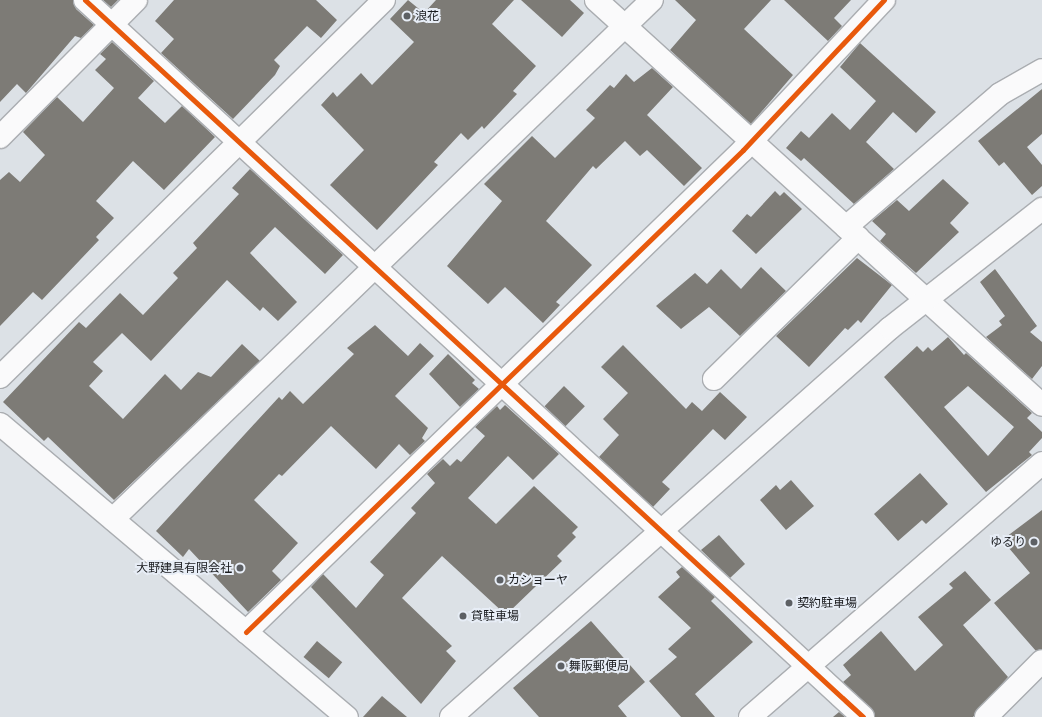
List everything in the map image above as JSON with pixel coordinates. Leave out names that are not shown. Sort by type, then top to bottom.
[{"type":"street","points":[[85,0],[662,530],[863,717]]},
{"type":"street","points":[[0,137],[136,0]]},
{"type":"street","points":[[0,377],[384,0]]},
{"type":"street","points":[[596,0],[1042,405]]},
{"type":"street","points":[[112,519],[652,0]]},
{"type":"street","points":[[246,632],[752,142],[884,0]]},
{"type":"street","points":[[714,379],[852,233],[1000,94],[1042,70]]},
{"type":"street","points":[[451,717],[662,530],[926,300],[1042,209]]},
{"type":"street","points":[[0,424],[347,717]]},
{"type":"street","points":[[750,717],[1042,463]]},
{"type":"street","points":[[986,717],[1042,661]]},
{"type":"building","points":[[0,0],[73,0],[76,9],[94,25],[81,38],[75,36],[26,93],[17,84],[0,102]]},
{"type":"building","points":[[103,0],[118,0],[111,7]]},
{"type":"building","points":[[174,0],[316,0],[337,20],[321,38],[307,26],[274,60],[280,66],[275,75],[233,119],[161,53],[174,39],[155,21]]},
{"type":"building","points":[[408,0],[424,13],[436,0],[514,0],[492,24],[536,66],[513,91],[517,94],[484,129],[482,126],[468,140],[461,133],[434,162],[438,165],[377,230],[330,185],[364,150],[321,105],[333,92],[337,97],[361,73],[372,85],[414,42],[390,19]]},
{"type":"building","points":[[521,0],[570,0],[584,13],[562,37]]},
{"type":"building","points":[[675,0],[771,0],[744,29],[793,75],[751,124],[670,50],[696,20]]},
{"type":"building","points":[[784,0],[851,0],[834,18],[842,26],[828,41]]},
{"type":"building","points":[[112,42],[154,81],[138,98],[165,123],[182,106],[215,137],[164,190],[133,161],[96,201],[114,218],[96,237],[99,240],[42,300],[33,292],[0,326],[0,180],[9,172],[20,182],[45,155],[23,132],[57,97],[83,122],[114,88],[95,70],[106,59],[100,54]]},
{"type":"building","points":[[860,43],[936,112],[916,133],[893,112],[866,142],[894,169],[854,204],[804,158],[801,161],[786,148],[801,131],[809,138],[832,113],[850,130],[876,101],[840,67]]},
{"type":"building","points":[[652,68],[673,87],[647,115],[702,168],[684,186],[647,150],[640,156],[625,141],[596,169],[593,166],[546,221],[592,265],[556,302],[560,305],[543,323],[505,287],[488,304],[447,266],[502,201],[484,184],[532,136],[555,158],[595,118],[586,110],[610,85],[614,88],[626,74],[634,82]]},
{"type":"building","points":[[1042,89],[1042,134],[1027,147],[1042,165],[1042,186],[1032,195],[1004,162],[999,166],[978,141]]},
{"type":"building","points":[[250,169],[343,255],[325,274],[275,227],[250,253],[297,302],[278,321],[263,307],[260,311],[227,280],[151,361],[122,333],[93,362],[103,371],[89,386],[123,419],[165,374],[181,390],[198,372],[211,377],[242,344],[260,361],[114,500],[48,437],[44,441],[3,402],[79,322],[86,328],[120,293],[143,315],[178,278],[173,273],[197,248],[193,243],[239,194],[232,188]]},
{"type":"building","points":[[943,179],[969,203],[950,223],[959,232],[916,273],[880,241],[886,234],[872,221],[897,200],[909,211]]},
{"type":"building","points":[[775,191],[780,196],[784,192],[802,209],[756,254],[732,231],[747,214],[751,217]]},
{"type":"building","points":[[857,258],[892,285],[861,323],[858,320],[848,330],[845,328],[809,367],[776,336]]},
{"type":"building","points":[[761,267],[786,291],[740,336],[709,307],[681,329],[656,306],[695,273],[707,284],[721,269],[741,289]]},
{"type":"building","points":[[995,269],[1037,326],[1030,332],[1042,342],[1042,366],[1032,379],[986,337],[1002,325],[999,321],[1005,316],[980,282]]},
{"type":"building","points":[[375,325],[408,356],[420,343],[434,356],[395,396],[428,428],[422,438],[425,441],[410,455],[399,444],[376,469],[331,426],[282,476],[279,474],[254,500],[298,543],[272,571],[281,580],[248,612],[189,549],[183,557],[156,531],[279,397],[282,400],[290,391],[303,404],[354,354],[347,348]]},
{"type":"building","points":[[948,337],[964,355],[966,353],[1032,413],[1027,418],[1042,432],[1042,438],[1029,452],[1032,455],[986,492],[884,377],[917,346],[923,352],[928,347],[932,351]],"holes":[[[968,386],[1014,427],[988,456],[944,407]]]},
{"type":"building","points":[[623,345],[686,409],[692,402],[702,411],[720,392],[747,417],[725,440],[713,429],[662,482],[670,489],[653,507],[599,457],[619,435],[603,419],[628,393],[601,367]]},
{"type":"building","points":[[448,354],[475,380],[472,383],[479,389],[460,407],[429,374]]},
{"type":"building","points":[[564,386],[585,406],[565,426],[545,406]]},
{"type":"building","points":[[505,405],[559,454],[533,480],[508,456],[468,498],[496,524],[534,486],[578,527],[572,533],[576,537],[557,556],[562,561],[506,615],[442,556],[402,598],[452,646],[446,651],[456,661],[421,704],[311,587],[323,574],[356,608],[384,575],[370,562],[416,513],[411,508],[435,483],[427,474],[443,459],[450,466],[457,459],[461,462],[485,436],[475,427],[497,406],[500,410]]},
{"type":"building","points":[[920,473],[948,504],[926,524],[922,520],[898,541],[874,514]]},
{"type":"building","points":[[791,480],[814,506],[786,530],[760,500],[776,485],[780,490]]},
{"type":"building","points":[[1042,510],[1042,649],[1036,651],[994,603],[1030,573],[1002,540]]},
{"type":"building","points":[[719,535],[745,564],[730,578],[701,550]]},
{"type":"building","points":[[682,567],[715,597],[711,601],[753,642],[695,694],[715,717],[681,717],[649,681],[677,657],[668,649],[691,628],[658,597],[680,577],[676,572]]},
{"type":"building","points":[[965,571],[991,600],[963,625],[1008,677],[973,717],[875,717],[871,708],[843,682],[851,675],[843,665],[881,631],[915,671],[943,645],[918,617],[953,588],[949,584]]},
{"type":"building","name":"舞阪郵便局","points":[[591,621],[645,682],[618,706],[627,717],[539,717],[513,688]]},
{"type":"building","points":[[317,641],[342,662],[329,678],[304,657]]},
{"type":"building","points":[[382,696],[407,717],[363,717]]},
{"type":"building","points":[[839,712],[845,717],[833,717]]},
{"type":"cycle path","points":[[85,0],[863,717]]},
{"type":"cycle path","points":[[246,632],[743,150],[884,0]]},
{"type":"place","name":"浪花","points":[[407,16]]},
{"type":"place","name":"ゆるり","points":[[1034,542]]},
{"type":"place","name":"大野建具有限会社","points":[[240,568]]},
{"type":"place","name":"カショーヤ","points":[[500,580]]},
{"type":"place","name":"契約駐車場","points":[[789,603]]},
{"type":"place","name":"貸駐車場","points":[[463,616]]},
{"type":"place","name":"舞阪郵便局","points":[[561,666]]}]
